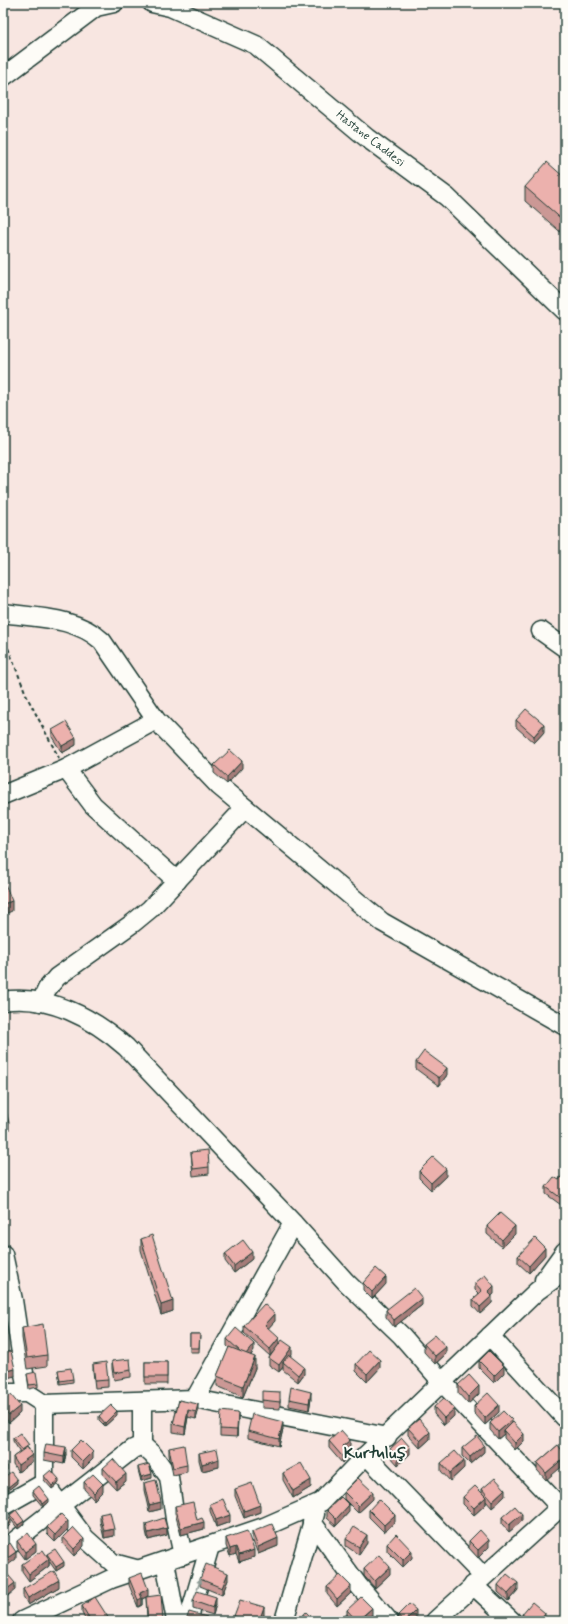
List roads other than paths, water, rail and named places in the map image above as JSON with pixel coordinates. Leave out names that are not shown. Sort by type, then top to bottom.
[{"type":"street","points":[[3,76],[96,7],[114,3]]},
{"type":"street","name":"Hastane Caddesi","points":[[152,3],[170,7],[256,45],[367,138],[447,198],[565,311]]},
{"type":"street","points":[[3,613],[75,624],[96,635],[102,641],[156,720],[196,764],[245,808],[382,922],[565,1026]]},
{"type":"street","points":[[541,631],[565,648]]},
{"type":"street","points":[[3,795],[66,769],[156,720]]},
{"type":"street","points":[[66,769],[93,806],[177,881]]},
{"type":"street","points":[[41,1002],[47,989],[57,977],[133,923],[177,881],[245,808]]},
{"type":"street","points":[[3,1001],[25,1000],[41,1002],[77,1013],[110,1033],[126,1047],[293,1223],[346,1282],[402,1336],[442,1382],[563,1505],[478,1580],[435,1621]]},
{"type":"street","points":[[195,1399],[293,1223]]},
{"type":"street","points":[[284,1621],[312,1522],[322,1502],[366,1455],[537,1291],[565,1251]]},
{"type":"street","points":[[3,1254],[27,1392]]},
{"type":"street","points":[[537,1291],[564,1274]]},
{"type":"street","points":[[490,1336],[565,1418]]},
{"type":"street","points":[[3,1393],[27,1392],[44,1404],[195,1399],[387,1436]]},
{"type":"street","points":[[142,1401],[142,1445],[153,1455],[168,1477],[182,1555]]},
{"type":"street","points":[[44,1404],[44,1483],[84,1538],[113,1563],[139,1570]]},
{"type":"street","points":[[3,1548],[133,1450],[142,1445]]},
{"type":"street","points":[[366,1455],[478,1580],[512,1621]]},
{"type":"street","points":[[3,1506],[44,1483]]},
{"type":"street","points":[[22,1621],[111,1579],[264,1527],[322,1502]]},
{"type":"street","points":[[312,1522],[358,1585],[389,1621]]},
{"type":"street","points":[[188,1621],[210,1546]]},
{"type":"street","points":[[165,1561],[176,1621]]},
{"type":"district","name":"Kurtuluş","points":[[375,1453]]}]
